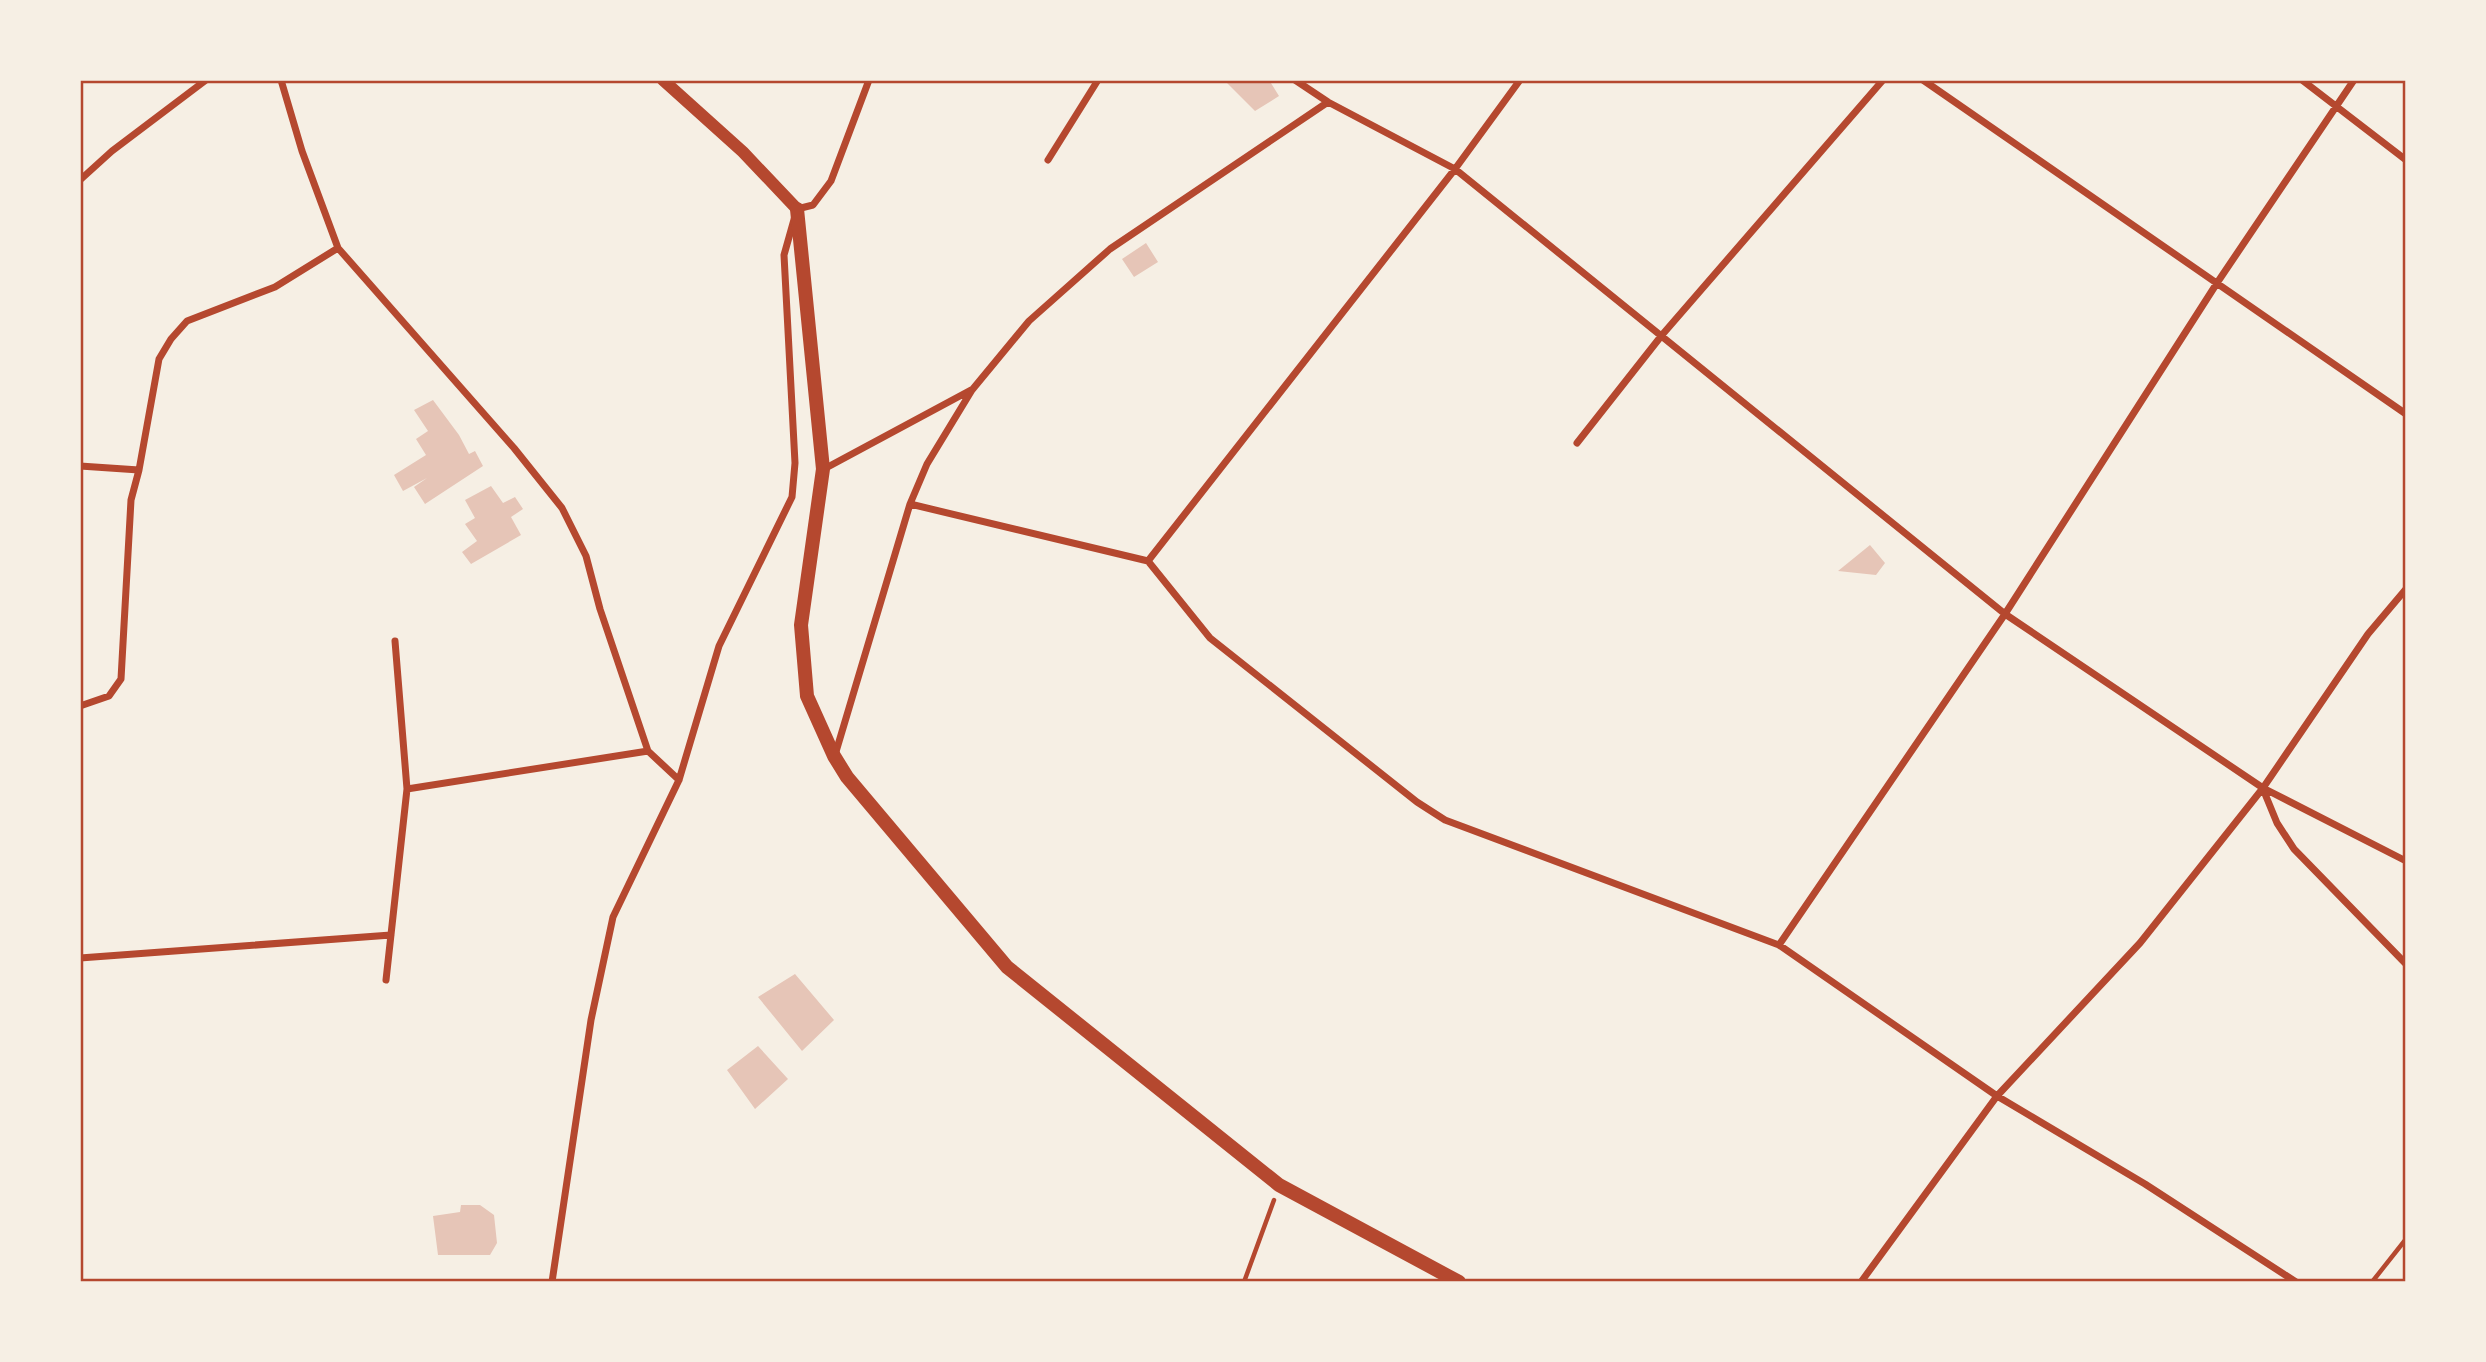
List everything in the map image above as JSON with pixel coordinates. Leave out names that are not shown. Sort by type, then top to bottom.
[{"type":"main road","points":[[797,209],[823,469],[801,625],[807,696],[834,756],[847,777],[1007,967],[1279,1185],[1459,1282]]},
{"type":"street","points":[[80,180],[112,151],[206,80]]},
{"type":"street","points":[[281,80],[302,151],[338,248],[514,448],[562,508],[586,556],[600,609],[648,751],[679,780]]},
{"type":"street","points":[[663,80],[743,152],[797,209]]},
{"type":"street","points":[[797,209],[813,205],[831,181],[869,80]]},
{"type":"street","points":[[1048,160],[1098,80]]},
{"type":"street","points":[[1295,80],[1328,102],[1455,169],[2005,614],[2263,788],[2406,861]]},
{"type":"street","points":[[1147,561],[1455,169],[1520,80]]},
{"type":"street","points":[[1577,443],[1662,335],[1883,80]]},
{"type":"street","points":[[1923,80],[2406,414]]},
{"type":"street","points":[[2302,80],[2406,160]]},
{"type":"street","points":[[1779,945],[2005,614],[2217,283],[2354,80]]},
{"type":"street","points":[[834,756],[910,504],[927,464],[972,390],[1029,321],[1110,249],[1328,102]]},
{"type":"street","points":[[552,1282],[591,1020],[613,917],[679,780],[719,646],[793,497],[795,464],[784,255],[797,209]]},
{"type":"street","points":[[80,706],[109,696],[121,679],[131,500],[159,359],[171,339],[187,321],[275,287],[338,248]]},
{"type":"street","points":[[823,469],[972,390]]},
{"type":"street","points":[[80,466],[139,470]]},
{"type":"street","points":[[910,504],[1147,561],[1210,638],[1417,802],[1445,820],[1779,945],[1997,1096],[2145,1184],[2296,1282]]},
{"type":"street","points":[[1861,1282],[1997,1096],[2140,943],[2263,788],[2368,634],[2406,589]]},
{"type":"street","points":[[386,980],[407,789],[395,641]]},
{"type":"street","points":[[407,789],[648,751]]},
{"type":"street","points":[[2263,788],[2277,823],[2294,849],[2406,964]]},
{"type":"street","points":[[80,958],[391,935]]},
{"type":"path","points":[[1244,1282],[1279,1185]]},
{"type":"path","points":[[2372,1282],[2406,1239]]},
{"type":"building","points":[[1224,80],[1269,80],[1279,96],[1255,111]]},
{"type":"building","points":[[1146,243],[1158,262],[1134,277],[1122,259]]},
{"type":"building","points":[[433,400],[459,435],[469,454],[475,451],[483,466],[425,504],[414,487],[427,478],[403,491],[394,475],[426,455],[416,439],[428,431],[414,410]]},
{"type":"building","points":[[491,486],[503,503],[515,497],[523,509],[511,517],[521,535],[471,564],[462,552],[477,541],[465,524],[475,518],[465,500]]},
{"type":"building","points":[[1870,545],[1885,563],[1876,575],[1838,571]]},
{"type":"building","points":[[795,974],[834,1020],[802,1051],[758,997]]},
{"type":"building","points":[[758,1046],[788,1079],[755,1109],[727,1070]]},
{"type":"building","points":[[461,1205],[480,1205],[494,1215],[497,1243],[490,1255],[438,1255],[433,1216],[460,1212]]}]
